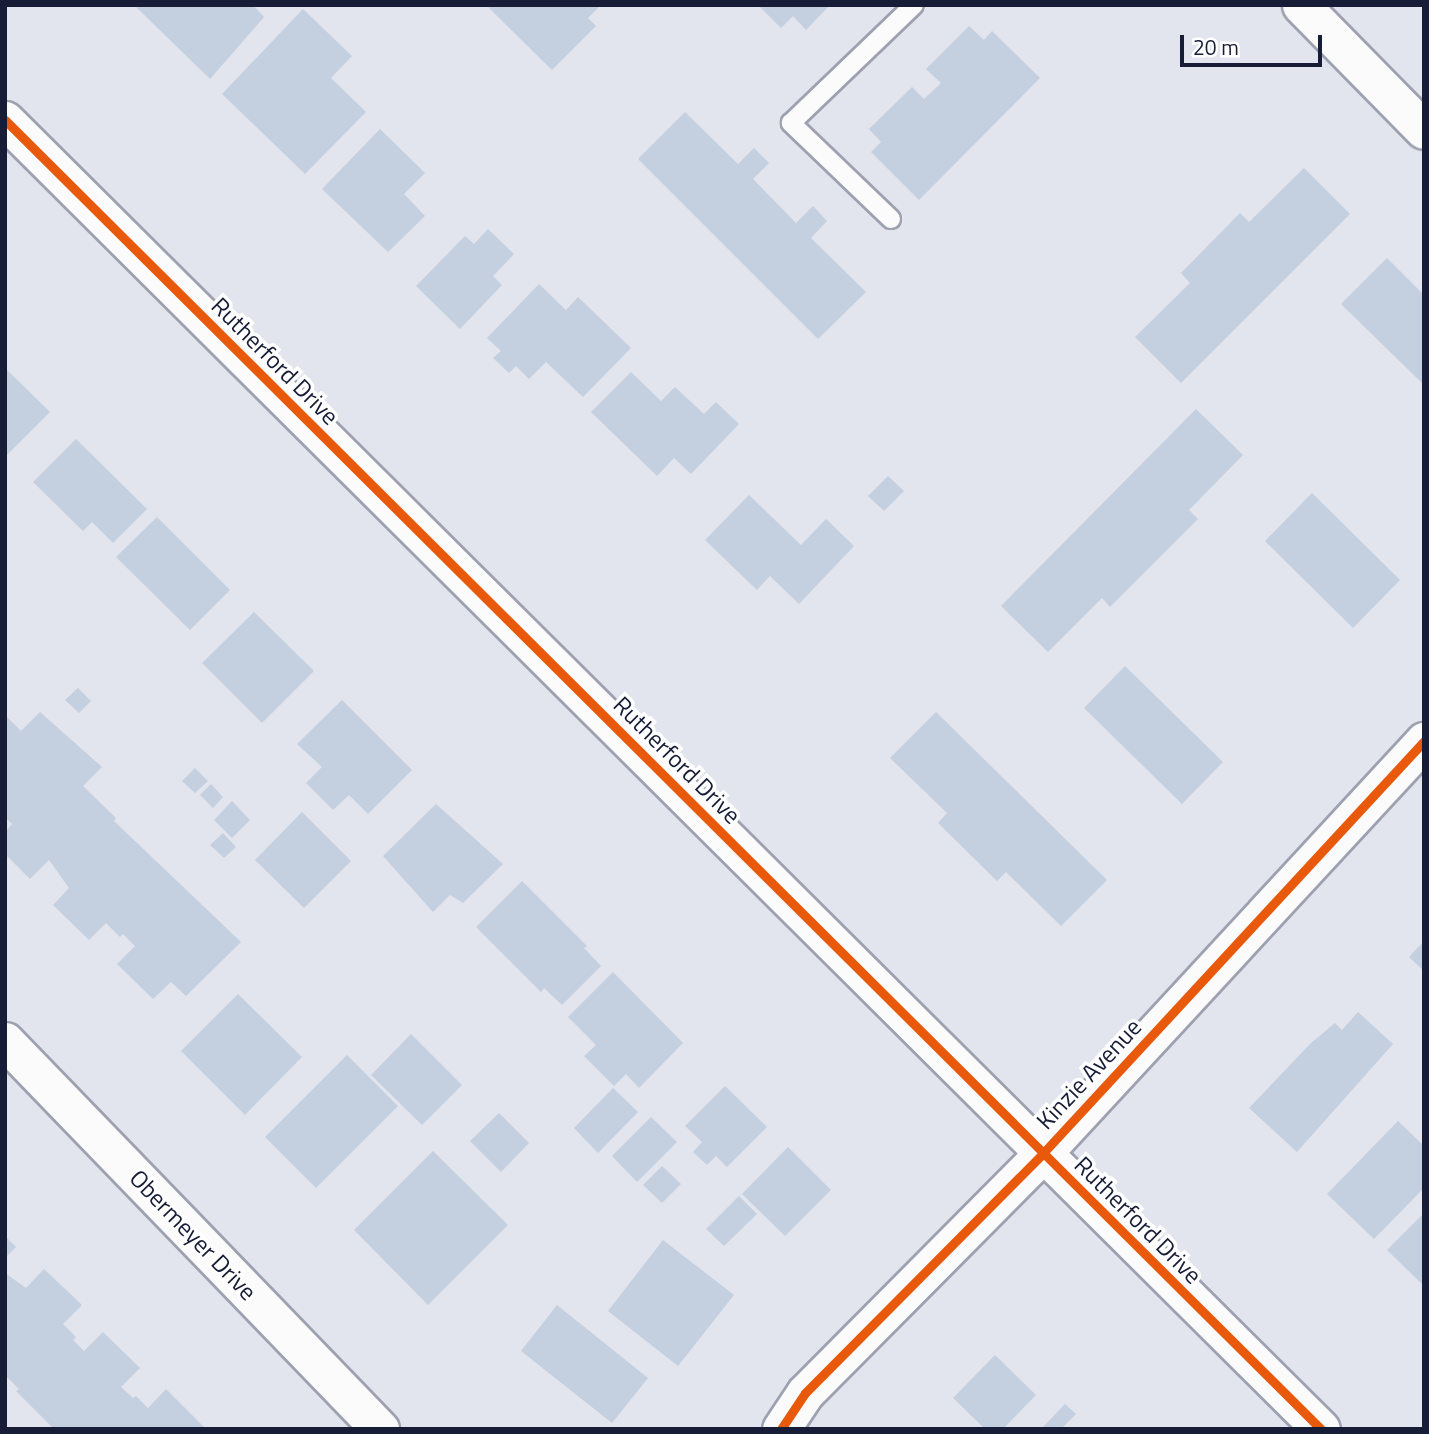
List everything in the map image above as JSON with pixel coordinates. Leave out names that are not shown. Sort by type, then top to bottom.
[{"type":"street","points":[[1301,5],[1424,130]]},
{"type":"street","name":"Rutherford Drive","points":[[5,120],[1321,1429]]},
{"type":"street","name":"Kinzie Avenue","points":[[781,1429],[805,1393],[1044,1152],[1424,741]]},
{"type":"street","name":"Obermeyer Drive","points":[[5,1041],[380,1429]]},
{"type":"lane","points":[[891,219],[791,123],[914,5]]},
{"type":"building","points":[[134,5],[253,5],[264,17],[210,79]]},
{"type":"building","points":[[486,5],[601,5],[588,18],[596,26],[552,70]]},
{"type":"building","points":[[758,5],[830,5],[806,30],[793,16],[781,28]]},
{"type":"building","points":[[303,9],[352,56],[331,78],[366,112],[305,174],[222,94]]},
{"type":"building","points":[[969,26],[984,40],[992,31],[1040,78],[919,200],[871,152],[881,142],[869,129],[912,87],[924,99],[941,83],[926,69]]},
{"type":"building","points":[[685,112],[738,164],[754,148],[769,163],[753,179],[796,223],[813,206],[827,221],[811,238],[866,292],[818,339],[638,159]]},
{"type":"building","points":[[380,129],[425,173],[404,194],[425,216],[388,252],[322,189]]},
{"type":"building","points":[[1304,168],[1350,214],[1181,383],[1135,337],[1190,283],[1181,273],[1240,213],[1249,222]]},
{"type":"building","points":[[488,229],[514,254],[493,276],[502,285],[460,329],[416,286],[465,236],[474,244]]},
{"type":"building","points":[[1387,258],[1424,295],[1424,385],[1341,304]]},
{"type":"building","points":[[539,284],[566,310],[578,297],[631,348],[583,397],[546,362],[529,379],[516,366],[509,373],[493,358],[501,351],[487,338]]},
{"type":"building","points":[[5,368],[50,412],[5,457]]},
{"type":"building","points":[[631,372],[661,401],[675,387],[704,414],[716,402],[739,424],[691,474],[674,458],[657,476],[591,412]]},
{"type":"building","points":[[1196,409],[1243,455],[1189,510],[1198,519],[1110,607],[1102,598],[1048,652],[1001,606]]},
{"type":"building","points":[[76,439],[147,509],[113,543],[92,522],[83,531],[33,482]]},
{"type":"building","points":[[888,476],[904,491],[884,511],[868,496]]},
{"type":"building","points":[[1312,493],[1400,580],[1353,628],[1265,541]]},
{"type":"building","points":[[749,495],[801,545],[826,519],[854,546],[799,604],[770,576],[757,590],[705,540]]},
{"type":"building","points":[[157,517],[230,590],[190,630],[116,557]]},
{"type":"building","points":[[254,612],[314,671],[262,723],[202,663]]},
{"type":"building","points":[[1125,666],[1223,762],[1182,804],[1084,708]]},
{"type":"building","points":[[78,688],[91,701],[79,713],[65,700]]},
{"type":"building","points":[[342,700],[412,770],[368,814],[349,795],[333,810],[306,783],[322,767],[297,744]]},
{"type":"building","points":[[40,712],[102,767],[83,786],[116,818],[114,821],[241,942],[186,996],[171,982],[153,999],[117,964],[135,946],[123,934],[120,937],[106,923],[89,940],[53,905],[69,888],[49,860],[30,879],[5,854],[5,832],[12,824],[5,817],[5,715],[21,731]]},
{"type":"building","points":[[936,712],[1107,880],[1061,926],[1006,872],[997,881],[938,823],[947,813],[890,758]]},
{"type":"building","points":[[195,768],[208,781],[195,793],[182,781]]},
{"type":"building","points":[[211,784],[223,797],[213,808],[200,795]]},
{"type":"building","points":[[232,801],[250,820],[232,838],[214,820]]},
{"type":"building","points":[[436,804],[503,864],[463,903],[450,895],[433,912],[383,856]]},
{"type":"building","points":[[302,812],[351,861],[304,908],[255,860]]},
{"type":"building","points":[[223,833],[236,847],[224,858],[210,845]]},
{"type":"building","points":[[522,881],[587,946],[584,948],[601,966],[562,1005],[544,988],[541,992],[476,927]]},
{"type":"building","points":[[1424,941],[1424,971],[1409,957]]},
{"type":"building","points":[[613,972],[683,1043],[639,1088],[626,1074],[614,1086],[584,1056],[596,1045],[568,1017]]},
{"type":"building","points":[[238,994],[302,1057],[245,1115],[181,1051]]},
{"type":"building","points":[[1358,1012],[1393,1044],[1297,1152],[1249,1108],[1311,1043],[1335,1023],[1342,1030]]},
{"type":"building","points":[[411,1034],[462,1085],[422,1125],[371,1075]]},
{"type":"building","points":[[347,1055],[398,1106],[316,1188],[265,1137]]},
{"type":"building","points":[[725,1086],[767,1127],[727,1167],[716,1156],[707,1165],[693,1152],[702,1142],[685,1126]]},
{"type":"building","points":[[613,1088],[638,1112],[598,1153],[574,1128]]},
{"type":"building","points":[[499,1113],[529,1143],[501,1172],[470,1141]]},
{"type":"building","points":[[651,1117],[677,1142],[637,1182],[612,1156]]},
{"type":"building","points":[[1398,1121],[1424,1146],[1424,1188],[1374,1239],[1327,1194]]},
{"type":"building","points":[[788,1147],[831,1190],[785,1236],[742,1194]]},
{"type":"building","points":[[433,1151],[508,1225],[428,1305],[354,1230]]},
{"type":"building","points":[[662,1166],[681,1184],[662,1203],[643,1185]]},
{"type":"building","points":[[739,1196],[757,1214],[724,1246],[706,1229]]},
{"type":"building","points":[[1424,1213],[1424,1286],[1387,1250]]},
{"type":"building","points":[[5,1236],[16,1247],[5,1258]]},
{"type":"building","points":[[663,1240],[734,1295],[678,1366],[608,1311]]},
{"type":"building","points":[[44,1269],[82,1305],[63,1324],[76,1337],[73,1340],[84,1351],[103,1332],[140,1368],[121,1387],[133,1398],[136,1396],[148,1408],[166,1389],[204,1427],[54,1429],[16,1391],[19,1389],[5,1375],[5,1273],[26,1288]]},
{"type":"building","points":[[557,1305],[648,1378],[612,1423],[521,1351]]},
{"type":"building","points":[[995,1355],[1036,1395],[1003,1429],[985,1429],[953,1398]]},
{"type":"building","points":[[1065,1404],[1076,1414],[1061,1429],[1041,1429]]},
{"type":"cycle path","points":[[5,120],[1321,1429]]},
{"type":"cycle path","points":[[781,1429],[805,1393],[1044,1152],[1424,741]]}]
